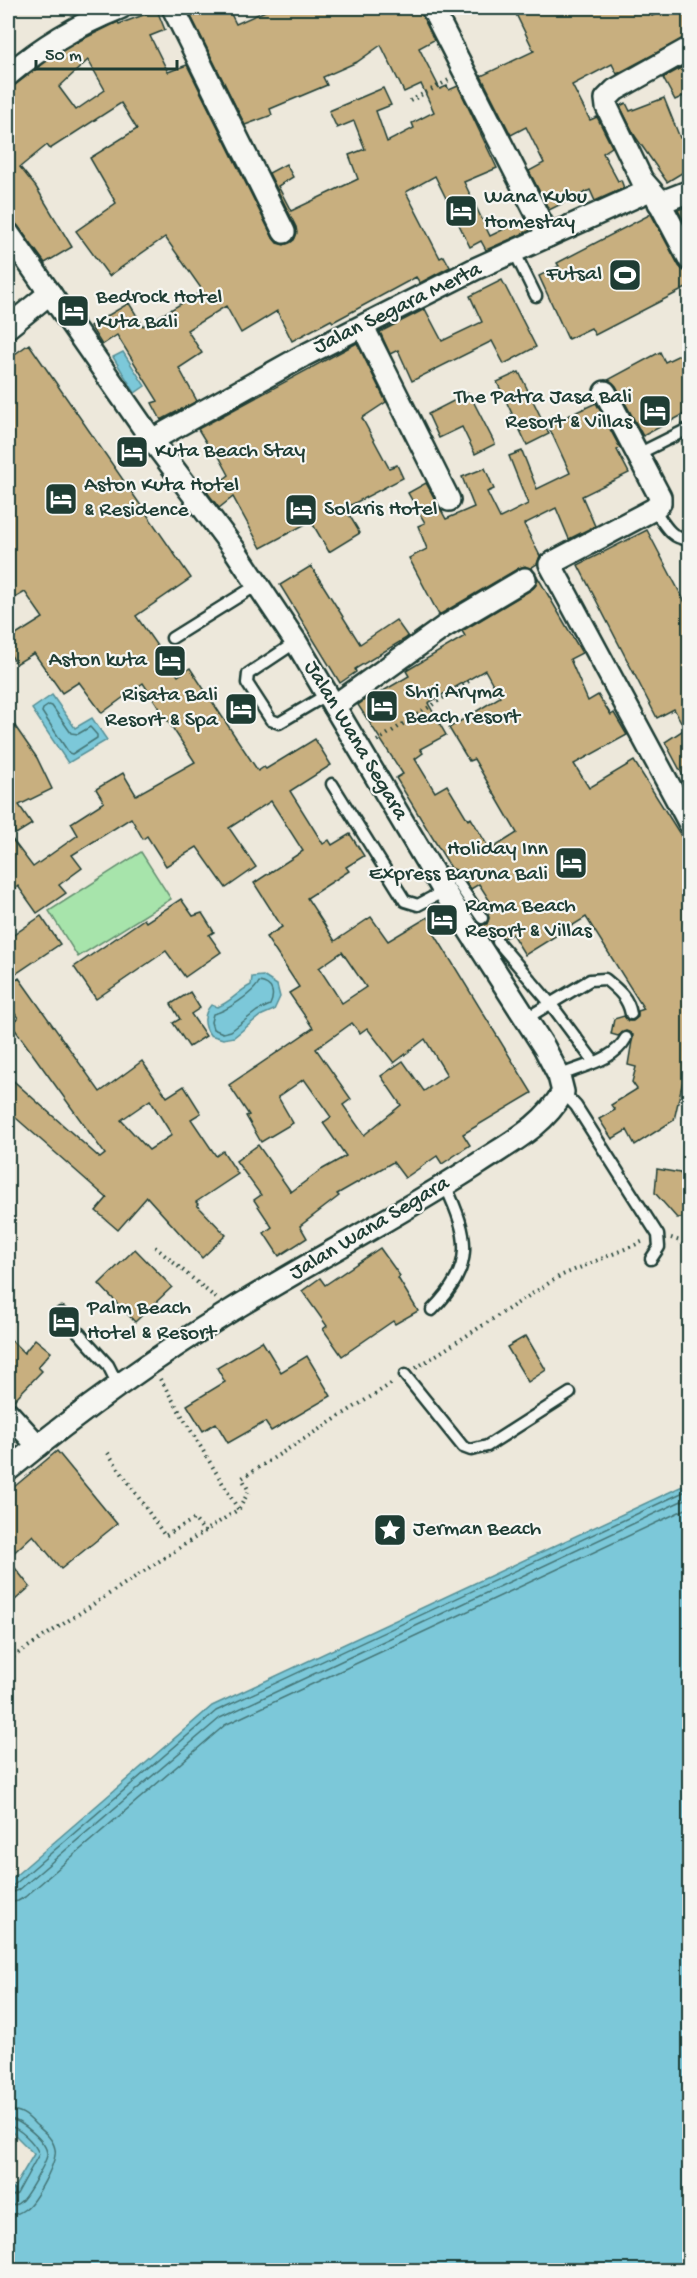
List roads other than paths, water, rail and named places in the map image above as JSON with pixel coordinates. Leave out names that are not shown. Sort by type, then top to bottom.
[{"type":"street","points":[[8,75],[53,42],[94,17],[120,8]]},
{"type":"street","points":[[173,8],[284,232]]},
{"type":"street","points":[[432,8],[548,236]]},
{"type":"street","points":[[690,48],[611,93],[606,99],[607,107],[640,175],[655,196],[690,260]]},
{"type":"street","name":"Jalan Segara Merta","points":[[152,440],[303,356],[475,269],[515,253],[548,236],[655,196],[690,191]]},
{"type":"street","name":"Jalan Wana Segara","points":[[8,233],[152,440],[234,549],[296,642],[440,883],[525,1019],[561,1084],[546,1117],[529,1131],[445,1185],[231,1311],[78,1413],[8,1470]]},
{"type":"street","points":[[8,327],[50,293]]},
{"type":"street","points":[[363,327],[449,500]]},
{"type":"street","points":[[605,392],[660,497],[660,503],[654,509],[550,564],[690,824]]},
{"type":"street","points":[[331,700],[444,627],[525,579]]},
{"type":"street","points":[[8,1413],[38,1446]]},
{"type":"lane","points":[[515,253],[536,296]]},
{"type":"lane","points":[[638,454],[690,428]]},
{"type":"lane","points":[[654,509],[674,535],[682,540],[690,539]]},
{"type":"lane","points":[[172,638],[258,585]]},
{"type":"lane","points":[[296,642],[248,674],[247,683],[271,720],[279,723],[331,700]]},
{"type":"lane","points":[[332,783],[400,897],[408,904],[418,905],[440,883],[445,874],[453,876],[482,918]]},
{"type":"lane","points":[[498,942],[550,1003],[594,1062]]},
{"type":"lane","points":[[525,1019],[590,980],[605,979],[621,993],[629,1004],[631,1014]]},
{"type":"lane","points":[[626,1038],[620,1048],[561,1084],[658,1235],[658,1247],[651,1259]]},
{"type":"lane","points":[[432,1310],[459,1276],[464,1260],[465,1243],[461,1227],[445,1185]]},
{"type":"lane","points":[[61,1313],[108,1365],[118,1385]]},
{"type":"lane","points":[[405,1375],[463,1447],[471,1450],[487,1446],[570,1393]]},
{"type":"water","points":[[123,352],[145,386],[135,393],[113,357]]},
{"type":"water","points":[[52,695],[75,728],[92,718],[107,740],[68,763],[32,709]]},
{"type":"water","points":[[263,976],[277,985],[280,997],[274,1010],[260,1016],[234,1037],[223,1039],[210,1035],[205,1020],[206,1012],[211,1005],[217,1007],[222,1005],[251,985],[252,977]]},
{"type":"water","points":[[689,1483],[689,2270],[8,2270],[8,2193],[12,2191],[34,2154],[12,2132],[8,2132],[8,1882],[212,1706]]},
{"type":"place","name":"Wana Kubu Homestay","points":[[461,211]]},
{"type":"place","name":"Futsal","points":[[625,275]]},
{"type":"place","name":"Bedrock Hotel Kuta Bali","points":[[73,311]]},
{"type":"place","name":"The Patra Jasa Bali Resort & Villas","points":[[655,411]]},
{"type":"place","name":"Kuta Beach Stay","points":[[132,452]]},
{"type":"place","name":"Aston Kuta Hotel & Residence","points":[[61,499]]},
{"type":"place","name":"Solaris Hotel","points":[[301,510]]},
{"type":"place","name":"Aston kuta","points":[[170,661]]},
{"type":"place","name":"Shri Aryma Beach resort","points":[[382,706]]},
{"type":"place","name":"Risata Bali Resort & Spa","points":[[241,709]]},
{"type":"place","name":"Holiday Inn Express Baruna Bali","points":[[571,863]]},
{"type":"place","name":"Rama Beach Resort & Villas","points":[[442,920]]},
{"type":"place","name":"Palm Beach Hotel & Resort","points":[[64,1322]]},
{"type":"place","name":"Jerman Beach","points":[[390,1530]]}]
